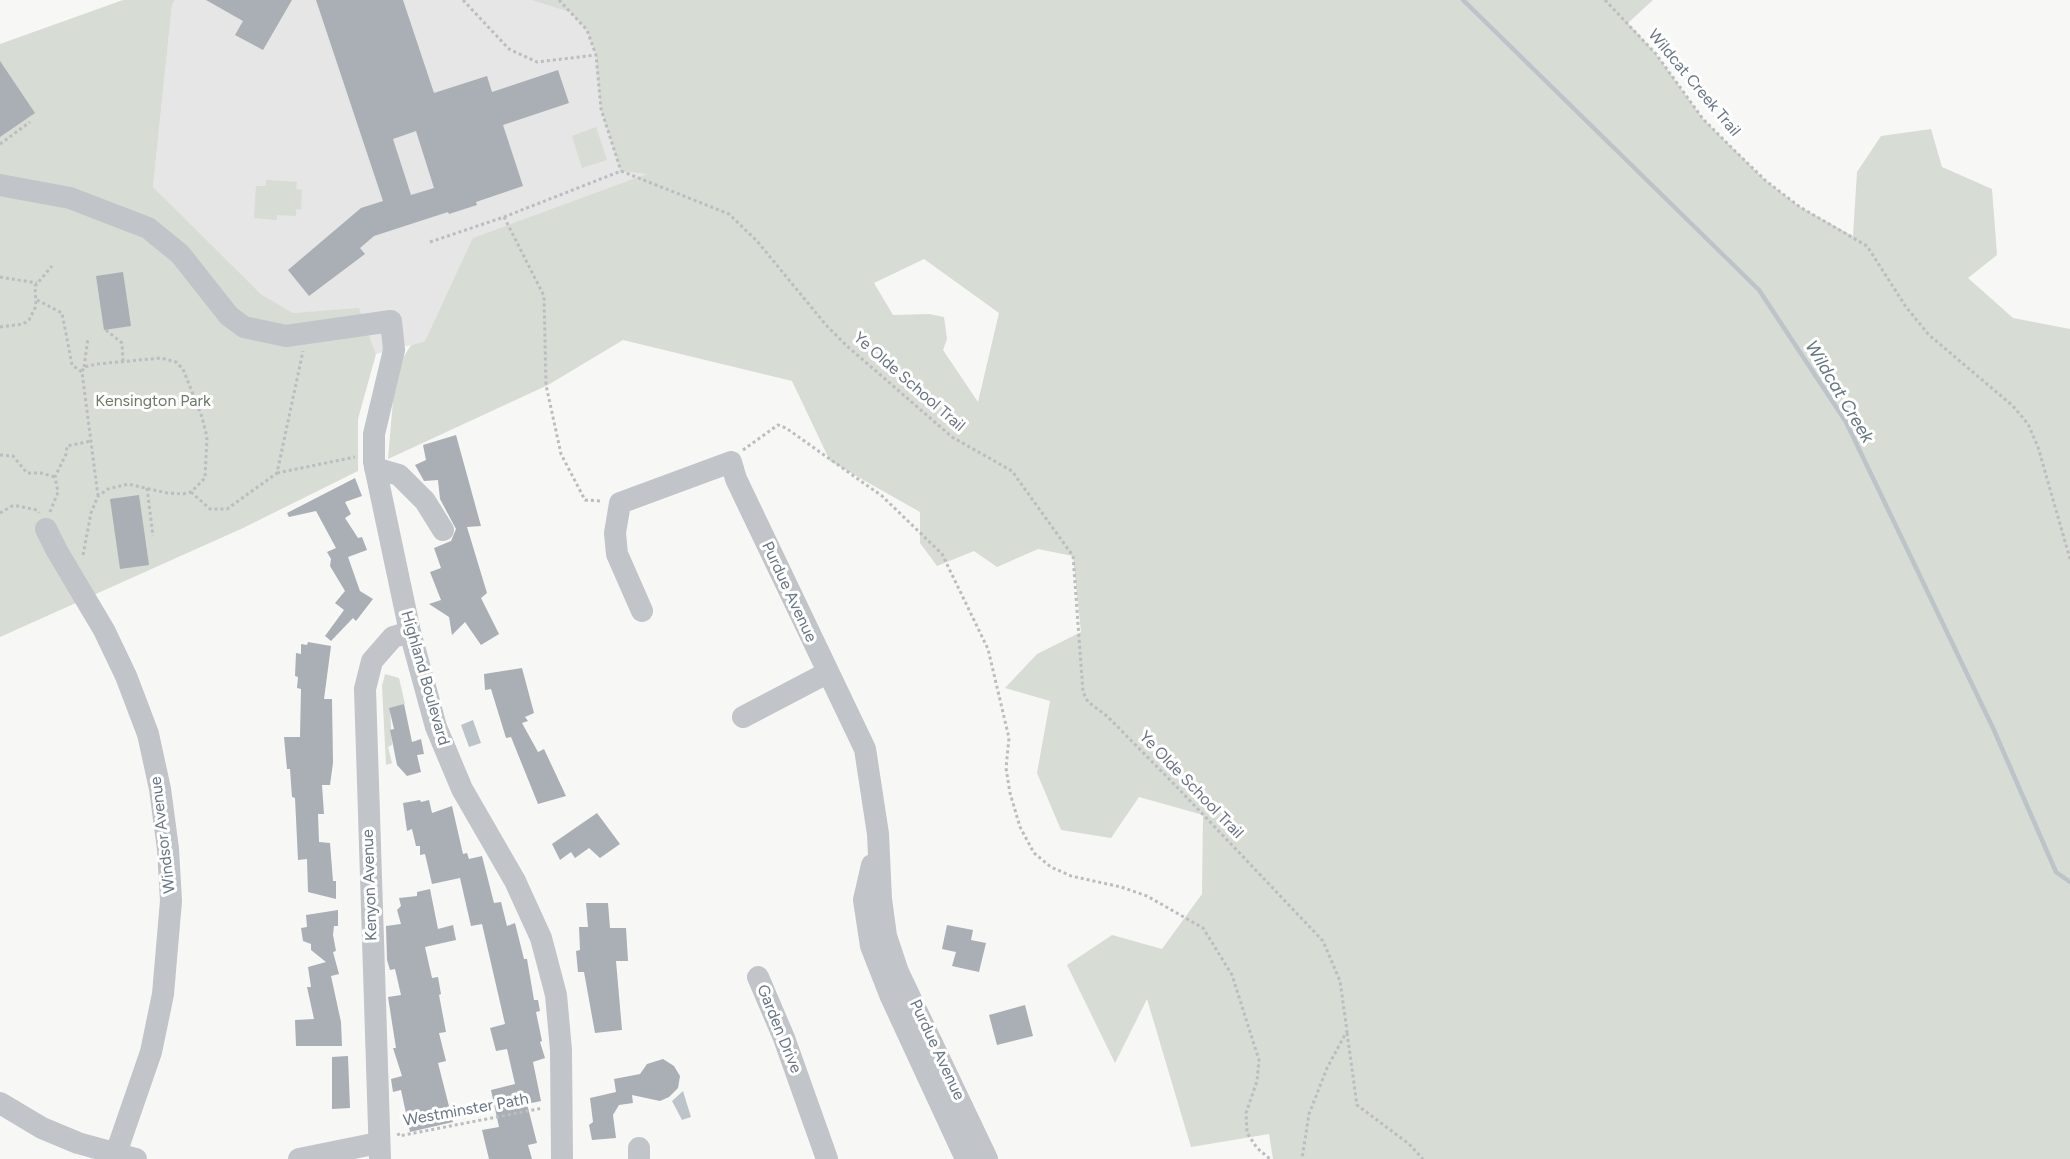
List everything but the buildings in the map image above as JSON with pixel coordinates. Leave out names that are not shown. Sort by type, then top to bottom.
[{"type":"street","name":"Highland Boulevard","points":[[10,187],[69,198],[148,228],[180,254],[229,316],[244,327],[286,336],[392,321],[394,350],[374,434],[375,461],[410,632],[435,727],[462,789],[515,881],[541,938],[556,995],[562,1104],[562,1159]]},
{"type":"street","points":[[375,461],[399,475],[425,501],[442,530]]},
{"type":"street","points":[[642,611],[617,554],[615,533],[620,503],[731,462]]},
{"type":"street","name":"Purdue Avenue","points":[[731,462],[736,479],[827,674],[865,749],[878,834],[881,899],[886,936],[898,972],[987,1159]]},
{"type":"street","name":"Windsor Avenue","points":[[46,529],[104,630],[126,676],[147,734],[160,789],[168,849],[171,901],[163,994],[151,1052],[122,1158]]},
{"type":"street","name":"Kenyon Avenue","points":[[379,1144],[365,689],[372,661],[393,637],[410,632]]},
{"type":"street","points":[[743,717],[827,674]]},
{"type":"street","name":"Purdue Avenue","points":[[878,834],[864,900],[871,946],[891,997],[966,1159]]},
{"type":"street","name":"Garden Drive","points":[[814,1159],[760,1010],[758,977],[776,1016],[827,1159]]},
{"type":"street","points":[[0,1103],[42,1128],[122,1158]]},
{"type":"street","points":[[298,1159],[379,1144]]},
{"type":"path","points":[[463,0],[509,50],[537,62],[596,55]]},
{"type":"path","points":[[430,242],[504,217],[621,171],[601,109],[596,55],[587,30],[559,0]]},
{"type":"path","name":"Wildcat Creek Trail","points":[[1605,0],[1656,54],[1703,118],[1734,150],[1766,181],[1800,207],[1867,246],[1906,307],[1929,335],[2013,406],[2028,424],[2038,447],[2070,559]]},
{"type":"path","points":[[0,144],[30,122]]},
{"type":"path","name":"Ye Olde School Trail","points":[[621,171],[729,214],[757,241],[826,325],[855,353],[952,437],[1012,471],[1073,556],[1083,692],[1088,702],[1122,731],[1323,941],[1340,981],[1357,1105],[1409,1144],[1423,1159]]},
{"type":"path","points":[[504,217],[544,296],[546,385],[561,454],[585,500],[620,503]]},
{"type":"path","points":[[0,327],[23,324],[29,320],[37,300],[37,283],[52,266]]},
{"type":"path","points":[[0,277],[37,283]]},
{"type":"path","points":[[37,300],[62,313],[72,365],[81,372]]},
{"type":"path","points":[[106,330],[122,343],[123,362]]},
{"type":"path","points":[[82,560],[91,513],[98,496],[81,372],[84,367],[88,338]]},
{"type":"path","points":[[277,473],[302,357]]},
{"type":"path","points":[[84,367],[161,358],[176,362],[183,369],[197,398],[207,437],[208,462],[205,478],[191,492],[167,493],[129,484],[108,489],[98,496]]},
{"type":"path","points":[[731,462],[747,447],[778,425],[786,428],[882,496],[942,554],[988,649],[1009,738],[1006,768],[1010,793],[1020,827],[1029,844],[1034,853],[1051,867],[1071,876],[1121,886],[1147,896],[1203,928],[1232,975],[1259,1060],[1257,1081],[1246,1113],[1247,1133],[1257,1148],[1270,1159]]},
{"type":"path","points":[[46,529],[57,492],[55,477],[66,454],[67,446],[91,441]]},
{"type":"path","points":[[0,455],[13,456],[27,473],[41,473],[55,477]]},
{"type":"path","points":[[191,492],[210,509],[227,509],[258,484],[277,473],[375,461]]},
{"type":"path","points":[[147,488],[153,536]]},
{"type":"path","points":[[0,513],[12,506],[37,510],[46,529]]},
{"type":"path","points":[[1302,1159],[1309,1114],[1327,1068],[1347,1031]]},
{"type":"path","name":"Westminster Path","points":[[379,1144],[398,1129],[399,1136],[562,1104]]},
{"type":"shaded area","points":[[175,0],[612,0],[688,160],[474,238],[425,341],[376,354],[359,309],[293,313],[262,295],[153,187],[172,5]]},
{"type":"shaded area","points":[[473,720],[481,743],[469,747],[461,725]]},
{"type":"shaded area","points":[[683,1091],[691,1117],[682,1120],[672,1101]]},
{"type":"green space","name":"Kensington Park","points":[[123,0],[175,0],[172,5],[153,187],[262,295],[293,313],[359,308],[376,354],[358,419],[358,471],[243,528],[0,637],[0,44]]},
{"type":"green space","points":[[532,0],[1653,0],[1628,23],[1656,54],[1703,119],[1766,181],[1800,207],[1853,236],[1857,172],[1881,136],[1931,129],[1942,167],[1992,189],[1997,255],[1968,278],[2013,318],[2070,329],[2070,1159],[1273,1159],[1269,1134],[1191,1147],[1147,999],[1115,1063],[1067,965],[1112,935],[1162,949],[1202,894],[1203,815],[1139,797],[1111,838],[1061,830],[1037,773],[1050,701],[1005,688],[1037,654],[1081,632],[1073,556],[1038,549],[997,567],[974,551],[937,566],[920,543],[920,512],[830,461],[792,381],[623,340],[548,385],[388,459],[393,401],[403,358],[411,345],[425,341],[473,238],[647,174],[621,171],[601,109],[596,55],[587,30],[570,12]],"holes":[[[924,259],[999,313],[978,402],[943,350],[947,339],[944,317],[929,314],[893,315],[874,283]]]},
{"type":"green space","points":[[596,127],[607,160],[582,168],[572,136]]},
{"type":"green space","points":[[266,180],[297,182],[296,189],[302,190],[301,210],[296,209],[296,216],[277,215],[277,220],[254,218],[256,186],[266,186]]},
{"type":"green space","points":[[385,674],[399,678],[405,704],[390,708],[392,745],[388,747],[392,763],[386,765],[382,686]]},
{"type":"waterway","name":"Wildcat Creek","points":[[1463,0],[1759,290],[1846,422],[1993,728],[2056,872],[2070,882]]}]
